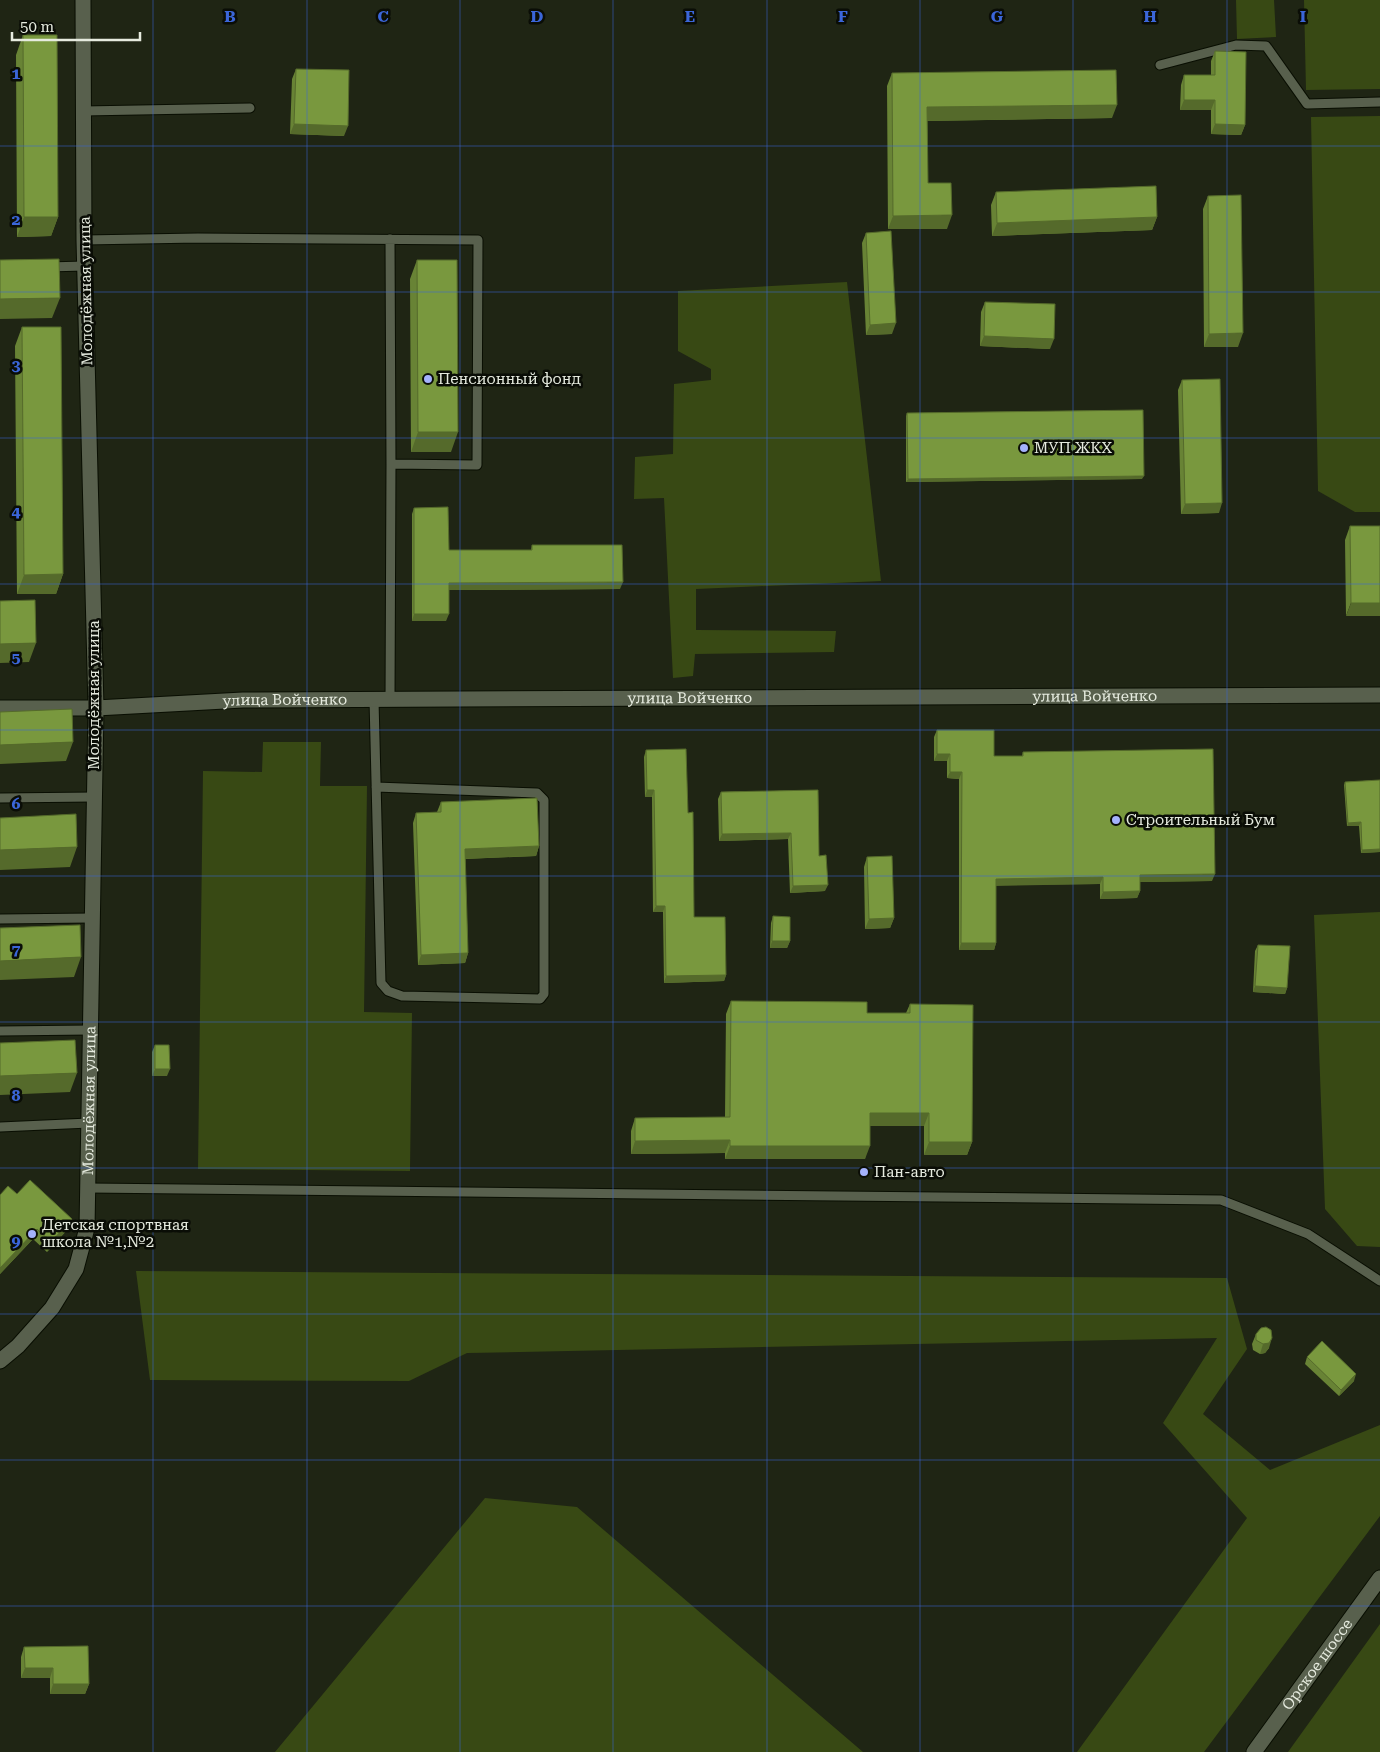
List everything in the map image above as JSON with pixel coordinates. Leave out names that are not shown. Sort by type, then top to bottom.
[{"type":"main road","name":"Молодёжная улица","points":[[0,1361],[18,1346],[52,1308],[76,1269],[88,1228],[96,708],[84,240],[83,0]]},
{"type":"main road","name":"улица Войченко","points":[[0,708],[96,708],[243,700],[1380,695]]},
{"type":"main road","name":"Орское шоссе","points":[[1254,1752],[1380,1578]]},
{"type":"lane","points":[[1160,65],[1236,45],[1266,46],[1307,104],[1380,102]]},
{"type":"lane","points":[[83,111],[250,108]]},
{"type":"lane","points":[[390,239],[390,700]]},
{"type":"lane","points":[[84,240],[478,240],[477,465],[391,464]]},
{"type":"lane","points":[[38,267],[85,266]]},
{"type":"lane","points":[[374,700],[376,787],[381,982],[388,991],[402,996],[540,999],[544,994],[544,800],[537,793],[376,787]]},
{"type":"lane","points":[[0,798],[94,798]]},
{"type":"lane","points":[[0,919],[92,918]]},
{"type":"lane","points":[[0,1031],[91,1030]]},
{"type":"lane","points":[[0,1127],[89,1123]]},
{"type":"lane","points":[[88,1188],[1221,1200],[1308,1234],[1380,1281]]},
{"type":"green space","points":[[1236,0],[1274,0],[1276,37],[1237,39]]},
{"type":"green space","points":[[1304,0],[1380,0],[1380,89],[1306,90]]},
{"type":"green space","points":[[1380,116],[1380,512],[1355,512],[1318,491],[1311,117]]},
{"type":"green space","points":[[847,282],[881,581],[696,589],[696,630],[836,631],[834,652],[695,654],[693,676],[673,678],[664,498],[634,499],[635,457],[673,454],[674,384],[711,380],[711,369],[678,351],[678,291]]},
{"type":"green space","points":[[263,742],[321,742],[320,786],[367,786],[364,1012],[412,1013],[410,1171],[198,1169],[203,771],[262,772]]},
{"type":"green space","points":[[1380,912],[1380,1247],[1357,1246],[1325,1209],[1314,915]]},
{"type":"green space","points":[[136,1271],[1227,1278],[1247,1349],[1203,1414],[1270,1470],[1380,1425],[1380,1516],[1204,1752],[1077,1752],[1247,1518],[1163,1423],[1217,1338],[467,1353],[409,1381],[150,1380]]},
{"type":"green space","points":[[485,1498],[577,1507],[863,1752],[275,1752]]},
{"type":"green space","points":[[1380,1624],[1380,1752],[1288,1752]]},
{"type":"building","points":[[23,35],[57,35],[58,217],[24,217]]},
{"type":"building","points":[[1215,51],[1246,52],[1245,125],[1215,124],[1215,100],[1184,100],[1184,75],[1215,75]]},
{"type":"building","points":[[296,69],[349,70],[348,126],[294,124]]},
{"type":"building","points":[[1116,70],[1117,105],[927,107],[928,183],[951,183],[952,215],[893,216],[892,73]]},
{"type":"building","points":[[1156,186],[1157,217],[997,223],[996,192]]},
{"type":"building","points":[[1241,195],[1243,333],[1209,334],[1208,196]]},
{"type":"building","points":[[891,231],[896,323],[870,325],[866,233]]},
{"type":"building","points":[[59,259],[60,298],[0,299],[0,260]]},
{"type":"building","points":[[417,260],[457,260],[458,432],[418,432]]},
{"type":"building","points":[[985,302],[1055,304],[1054,339],[984,336]]},
{"type":"building","points":[[22,327],[61,327],[63,574],[24,575]]},
{"type":"building","points":[[1220,379],[1222,503],[1185,504],[1182,380]]},
{"type":"building","name":"МУП ЖКХ","points":[[1143,410],[1144,476],[908,479],[907,413]]},
{"type":"building","points":[[448,507],[449,550],[532,550],[532,545],[622,545],[623,582],[449,583],[449,614],[414,614],[414,508]]},
{"type":"building","points":[[1350,526],[1380,526],[1380,603],[1351,603]]},
{"type":"building","points":[[35,600],[36,643],[0,644],[0,601]]},
{"type":"building","points":[[72,709],[73,742],[0,745],[0,712]]},
{"type":"building","name":"Строительный Бум","points":[[937,730],[994,730],[994,756],[1023,756],[1023,752],[1213,749],[1215,874],[1140,875],[1140,891],[1103,892],[1103,877],[996,879],[996,943],[961,943],[962,772],[950,772],[950,754],[937,754]]},
{"type":"building","points":[[686,749],[688,813],[693,812],[694,917],[725,917],[726,975],[666,976],[665,906],[656,906],[654,790],[647,790],[646,750]]},
{"type":"building","points":[[1380,780],[1380,849],[1362,850],[1361,822],[1348,823],[1345,782]]},
{"type":"building","points":[[818,790],[819,856],[826,855],[828,885],[793,886],[791,833],[722,834],[721,792]]},
{"type":"building","points":[[537,798],[539,846],[465,849],[468,953],[421,955],[416,813],[441,812],[441,802]]},
{"type":"building","points":[[76,814],[77,847],[0,850],[0,818]]},
{"type":"building","points":[[892,856],[894,918],[869,919],[867,857]]},
{"type":"building","points":[[773,916],[790,917],[790,941],[772,941]]},
{"type":"building","points":[[80,925],[81,957],[0,961],[0,928]]},
{"type":"building","points":[[1258,945],[1290,946],[1287,988],[1255,986]]},
{"type":"building","points":[[731,1001],[867,1002],[867,1013],[910,1013],[910,1004],[973,1005],[972,1142],[929,1142],[929,1113],[870,1113],[870,1146],[730,1146],[730,1140],[635,1141],[635,1118],[730,1117]]},
{"type":"building","points":[[75,1040],[77,1073],[0,1076],[0,1043]]},
{"type":"building","points":[[155,1045],[169,1045],[170,1069],[155,1069]]},
{"type":"building","name":"Детская спортвная школа №1,№2","points":[[30,1180],[72,1219],[51,1242],[37,1229],[0,1268],[0,1195],[8,1186],[17,1194]]},
{"type":"building","points":[[1266,1327],[1271,1330],[1272,1338],[1269,1343],[1263,1344],[1256,1340],[1256,1334],[1261,1328]]},
{"type":"building","points":[[1322,1341],[1356,1374],[1341,1390],[1307,1357]]},
{"type":"building","points":[[88,1646],[89,1684],[53,1684],[53,1668],[25,1668],[24,1647]]},
{"type":"place","name":"Пенсионный фонд","points":[[428,379]]},
{"type":"place","name":"МУП ЖКХ","points":[[1024,448]]},
{"type":"place","name":"Строительный Бум","points":[[1116,820]]},
{"type":"place","name":"Пан-авто","points":[[864,1172]]},
{"type":"place","name":"Детская спортвная школа №1,№2","points":[[32,1234]]}]
